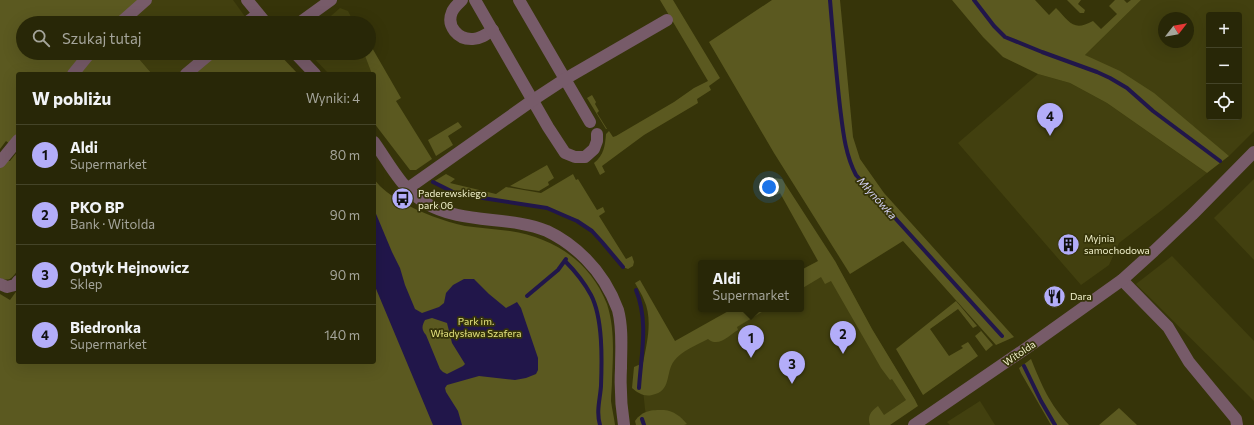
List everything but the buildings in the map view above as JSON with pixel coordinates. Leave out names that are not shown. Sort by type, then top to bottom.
[{"type":"street","points":[[128,16],[146,0]]},
{"type":"street","points":[[247,0],[258,14],[255,16]]},
{"type":"street","points":[[309,16],[331,0]]},
{"type":"street","points":[[462,0],[455,8],[451,16],[451,25],[456,33],[467,39],[473,39],[493,30]]},
{"type":"street","points":[[475,0],[560,147],[565,153],[570,156],[580,158],[585,157],[590,154],[596,145],[597,134]]},
{"type":"street","points":[[519,0],[590,122]]},
{"type":"street","points":[[407,189],[565,79],[666,20]]},
{"type":"street","points":[[75,72],[84,60]]},
{"type":"street","points":[[188,72],[203,60]]},
{"type":"street","points":[[302,60],[313,72]]},
{"type":"street","points":[[0,162],[16,142]]},
{"type":"street","points":[[376,145],[392,170],[407,189],[424,202],[449,213],[518,224],[546,231],[568,243],[580,252],[591,264],[602,278],[612,295],[618,312],[622,334],[620,386],[624,425]]},
{"type":"street","name":"Witolda","points":[[914,425],[1122,280],[1192,215],[1254,152]]},
{"type":"street","points":[[1122,280],[1168,327],[1188,362],[1236,419],[1237,425]]},
{"type":"street","points":[[0,284],[7,287],[16,284]]},
{"type":"shaded area","points":[[152,0],[233,0],[245,16],[135,16]]},
{"type":"shaded area","points":[[1141,0],[1254,0],[1254,131],[1229,156],[1085,55]]},
{"type":"shaded area","points":[[340,8],[348,11],[350,16],[331,16]]},
{"type":"shaded area","points":[[140,60],[196,60],[181,72],[150,72]]},
{"type":"shaded area","points":[[316,60],[369,60],[372,72],[327,72]]},
{"type":"shaded area","points":[[1038,74],[1070,83],[1107,103],[1207,173],[1119,243],[1109,265],[1081,285],[958,143]]},
{"type":"shaded area","points":[[1254,179],[1254,260],[1214,218]]},
{"type":"shaded area","points":[[376,214],[400,268],[415,309],[422,313],[439,307],[444,303],[446,293],[453,285],[464,279],[474,279],[506,308],[517,302],[521,308],[538,358],[538,370],[536,374],[526,378],[515,380],[479,376],[447,385],[445,388],[446,392],[458,411],[462,425],[433,425],[376,289]],"holes":[[[432,318],[447,323],[452,343],[465,364],[447,374],[440,369],[423,331],[422,328],[425,320]]]},
{"type":"shaded area","points":[[1172,256],[1254,341],[1254,401],[1136,284]]},
{"type":"shaded area","points":[[835,261],[872,329],[915,400],[879,425],[648,425],[642,380],[741,312],[804,312],[804,277]]},
{"type":"shaded area","points":[[980,401],[995,425],[950,425],[947,422]]},
{"type":"green space","points":[[0,0],[140,0],[121,16],[16,16],[16,60],[80,60],[70,72],[16,72],[16,136],[10,144],[6,141],[0,149]]},
{"type":"green space","points":[[660,0],[673,0],[720,78],[709,86],[711,90],[697,99],[698,103],[644,135],[602,166],[605,172],[600,175],[594,163],[602,153],[606,134],[609,131],[613,137],[616,136],[708,81]]},
{"type":"green space","points":[[772,0],[840,0],[853,137],[860,159],[884,193],[1014,337],[996,345],[903,241],[850,274],[774,153],[709,42]]},
{"type":"green space","points":[[952,0],[1035,0],[1049,15],[1056,8],[1072,24],[1081,26],[1093,21],[1101,29],[1117,14],[1109,6],[1115,0],[1124,0],[1127,3],[1131,0],[1141,0],[1085,55],[1120,71],[1154,93],[1229,156],[1207,173],[1107,103],[1070,83],[1038,74],[1003,57],[983,37]]},
{"type":"green space","points":[[1067,0],[1081,0],[1078,4],[1085,10],[1084,13],[1080,13]]},
{"type":"green space","points":[[376,55],[401,98],[396,101],[432,159],[416,170],[410,170],[376,126],[376,72],[371,72],[367,60],[376,60]]},
{"type":"green space","points":[[89,60],[140,60],[150,72],[79,72]]},
{"type":"green space","points":[[210,60],[285,60],[296,72],[195,72]]},
{"type":"green space","points":[[592,95],[599,111],[597,113],[607,129],[587,98]]},
{"type":"green space","points":[[458,122],[462,127],[448,136],[453,145],[436,156],[428,140]]},
{"type":"green space","points":[[16,153],[16,272],[12,277],[6,280],[0,278],[0,167],[5,161],[10,161]]},
{"type":"green space","points":[[547,165],[554,178],[548,182],[549,185],[539,191],[510,186]]},
{"type":"green space","points":[[446,174],[455,179],[450,183],[496,194],[506,187],[541,193],[573,174],[576,180],[578,179],[597,210],[603,207],[605,212],[599,216],[626,259],[632,256],[634,262],[633,266],[628,269],[623,267],[592,231],[577,221],[547,208],[457,194],[433,182]]},
{"type":"green space","points":[[773,178],[782,179],[835,261],[872,329],[918,406],[890,425],[870,425],[870,414],[878,406],[884,415],[906,400],[892,379],[890,380],[881,368],[831,281],[825,284],[821,277],[804,287],[804,268],[818,261],[780,193],[776,195],[771,185],[775,183]]},
{"type":"green space","name":"Park im. Władysława Szafera","points":[[376,181],[391,195],[402,202],[440,219],[465,226],[510,231],[541,239],[569,254],[591,275],[600,289],[610,313],[613,342],[611,401],[615,425],[0,425],[0,294],[10,300],[16,292],[16,364],[376,364]]},
{"type":"green space","points":[[640,280],[675,341],[727,312],[762,312],[737,327],[738,330],[724,340],[716,342],[708,339],[685,351],[677,357],[671,366],[663,390],[652,395],[644,395],[632,388],[634,367],[643,363],[649,323],[647,307],[635,283]]},
{"type":"green space","points":[[956,301],[993,345],[986,351],[975,336],[981,331],[977,326],[973,328],[958,309],[930,329],[949,356],[963,348],[961,346],[968,342],[978,356],[923,395],[896,349]]},
{"type":"green space","points":[[1031,359],[1047,394],[1056,409],[1069,425],[1051,425],[1021,373],[1019,368]]},
{"type":"green space","points":[[1119,408],[1137,425],[1099,425]]},
{"type":"green space","points":[[664,410],[677,414],[687,424],[636,425],[635,421],[644,413]]},
{"type":"waterway","name":"Młynówka","points":[[830,0],[843,134],[849,159],[856,175],[1002,336]]},
{"type":"waterway","points":[[974,0],[994,26],[1005,37],[1110,78],[1127,88],[1153,111],[1220,161]]},
{"type":"waterway","points":[[433,182],[457,194],[547,208],[577,221],[592,231],[623,267]]},
{"type":"waterway","points":[[527,296],[558,270],[566,259]]},
{"type":"waterway","points":[[565,261],[588,290],[595,304],[598,315],[601,339],[601,386],[598,410],[600,425]]},
{"type":"waterway","points":[[636,290],[640,302],[643,326],[639,388]]},
{"type":"waterway","name":"Młynówka","points":[[1024,366],[1041,401],[1055,425]]},
{"type":"waterway","points":[[642,419],[644,425]]},
{"type":"place","name":"Biedronka","points":[[1050,136]]},
{"type":"place","name":"Paderewskiego park 06","points":[[402,199]]},
{"type":"place","name":"Myjnia samochodowa","points":[[1069,244]]},
{"type":"place","name":"Dara","points":[[1055,296]]},
{"type":"place","name":"PKO BP","points":[[843,354]]},
{"type":"place","name":"Aldi","points":[[751,358]]},
{"type":"place","name":"Optyk Hejnowicz","points":[[792,384]]}]
